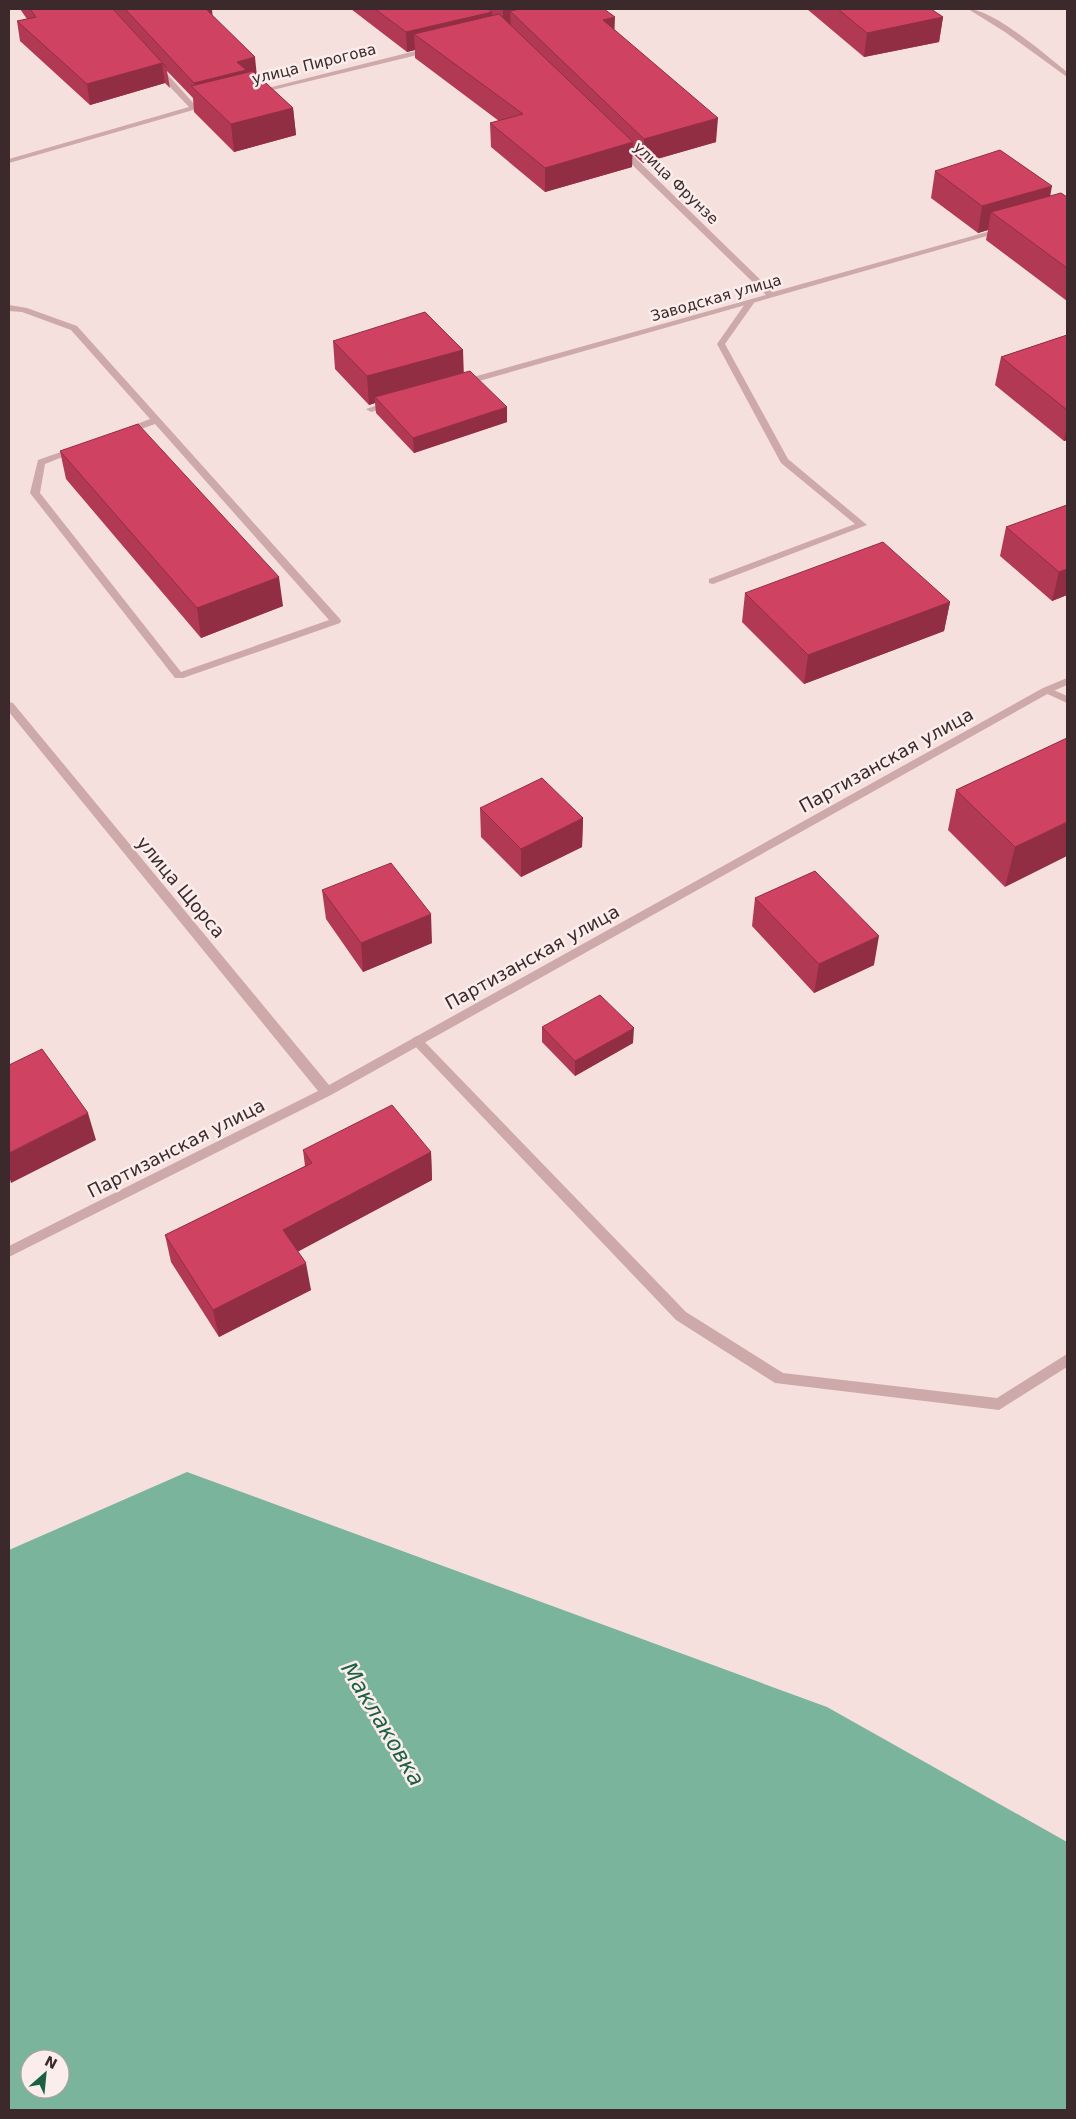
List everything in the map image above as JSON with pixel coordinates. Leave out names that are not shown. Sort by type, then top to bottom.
[{"type":"street","points":[[971,9],[1008,30],[1067,75]]},
{"type":"street","name":"улица Пирогова","points":[[251,94],[444,46]]},
{"type":"street","points":[[155,65],[194,108]]},
{"type":"street","points":[[9,161],[222,101]]},
{"type":"street","name":"улица Фрунзе","points":[[615,143],[772,296]]},
{"type":"street","name":"Заводская улица","points":[[456,385],[1010,228]]},
{"type":"street","points":[[713,581],[862,525],[784,461],[721,344],[750,303]]},
{"type":"street","points":[[9,308],[24,310],[74,328],[336,621],[179,676],[35,493],[41,462],[85,446]]},
{"type":"street","points":[[371,409],[399,401]]},
{"type":"street","points":[[112,436],[156,420]]},
{"type":"street","name":"Партизанская улица","points":[[9,1252],[327,1092],[1047,690],[1067,681]]},
{"type":"street","points":[[1047,690],[1067,700]]},
{"type":"street","name":"улица Щорса","points":[[9,706],[327,1092]]},
{"type":"street","points":[[417,1041],[680,1316],[780,1379],[999,1404],[1067,1360]]},
{"type":"water","name":"Маклаковка","points":[[187,1472],[827,1707],[1067,1842],[1067,2110],[9,2110],[9,1550]]},
{"type":"building","points":[[30,9],[113,9],[167,68],[162,63],[87,84],[17,21],[36,17]]},
{"type":"building","points":[[125,9],[206,9],[255,57],[237,62],[246,70],[194,83]]},
{"type":"building","points":[[375,9],[488,9],[492,12],[406,32]]},
{"type":"building","points":[[520,9],[604,9],[615,17],[603,20],[718,118],[644,139],[510,11]]},
{"type":"building","points":[[838,9],[931,9],[943,17],[867,33]]},
{"type":"building","points":[[499,14],[633,142],[545,168],[490,123],[523,114],[414,34]]},
{"type":"building","points":[[253,71],[293,108],[231,124],[191,86]]},
{"type":"building","points":[[1000,150],[1052,186],[982,206],[935,171]]},
{"type":"building","points":[[1061,193],[1067,197],[1067,268],[991,212]]},
{"type":"building","points":[[425,312],[463,350],[367,376],[333,341]]},
{"type":"building","points":[[1067,335],[1067,410],[1001,357]]},
{"type":"building","points":[[470,371],[507,407],[413,438],[375,397]]},
{"type":"building","points":[[138,424],[279,577],[197,608],[60,451]]},
{"type":"building","points":[[1067,505],[1067,569],[1059,572],[1006,527]]},
{"type":"building","points":[[883,542],[950,602],[808,655],[745,593]]},
{"type":"building","points":[[1067,738],[1067,822],[1015,847],[956,790]]},
{"type":"building","points":[[542,778],[583,818],[521,849],[480,808]]},
{"type":"building","points":[[391,863],[431,914],[361,943],[322,890]]},
{"type":"building","points":[[815,871],[879,936],[819,964],[755,898]]},
{"type":"building","points":[[600,995],[634,1028],[575,1061],[542,1027]]},
{"type":"building","points":[[42,1049],[88,1113],[9,1153],[9,1065]]},
{"type":"building","points":[[392,1105],[431,1152],[283,1230],[306,1263],[213,1310],[165,1235],[312,1163],[303,1150]]}]
